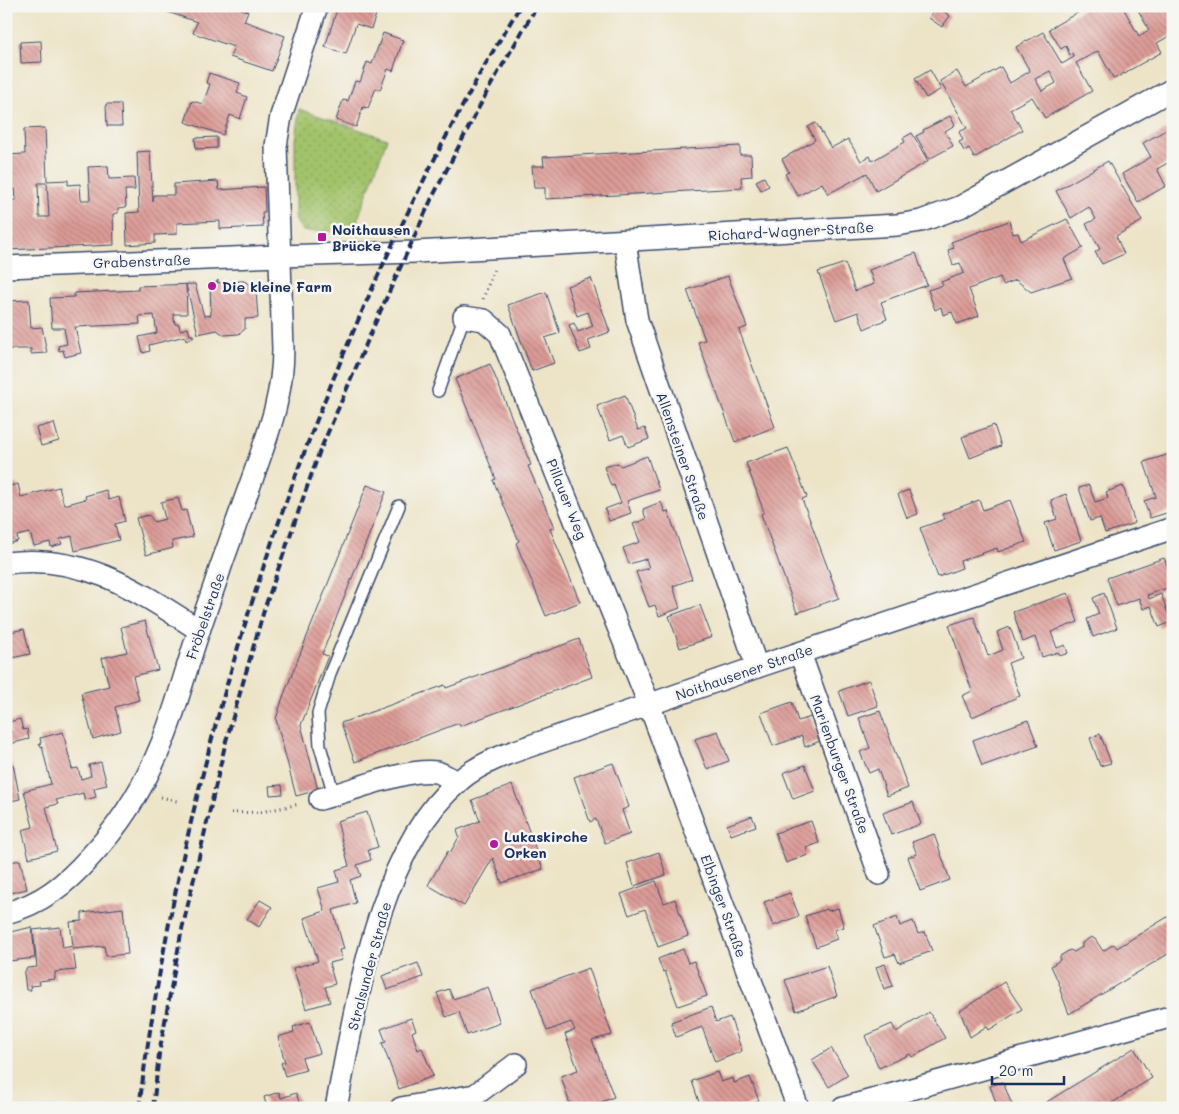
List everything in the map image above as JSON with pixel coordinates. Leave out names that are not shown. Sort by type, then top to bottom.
[{"type":"street","points":[[279,256],[275,154],[277,137],[317,6]]},
{"type":"street","name":"Richard-Wagner-Straße","points":[[377,253],[872,227],[922,221],[960,207],[1173,89]]},
{"type":"street","name":"Allensteiner Straße","points":[[625,240],[637,320],[757,667]]},
{"type":"street","name":"Grabenstraße","points":[[6,267],[377,253]]},
{"type":"street","name":"Fröbelstraße","points":[[6,913],[41,900],[58,888],[83,865],[116,826],[139,791],[162,743],[178,700],[199,630],[271,428],[278,400],[283,372],[279,256]]},
{"type":"street","name":"Pillauer Weg","points":[[471,318],[484,320],[500,334],[649,704]]},
{"type":"street","name":"Noithausener Straße","points":[[457,783],[478,767],[490,761],[649,704],[1173,528]]},
{"type":"street","points":[[6,563],[38,561],[81,567],[124,584],[199,630]]},
{"type":"street","name":"Marienburger Straße","points":[[800,653],[879,874]]},
{"type":"street","name":"Elbinger Straße","points":[[649,704],[798,1108]]},
{"type":"street","points":[[327,797],[406,774],[424,772],[438,772],[457,783]]},
{"type":"street","name":"Stralsunder Straße","points":[[336,1108],[360,990],[386,897],[402,860],[421,825],[433,808],[457,783]]},
{"type":"street","points":[[843,1108],[1173,1016]]},
{"type":"street","points":[[401,1108],[475,1095],[516,1064]]},
{"type":"lane","points":[[438,391],[471,318]]},
{"type":"lane","points":[[327,797],[320,746],[318,713],[331,672],[399,506]]},
{"type":"path","points":[[471,318],[496,264],[496,248]]},
{"type":"path","points":[[231,813],[275,810],[327,797]]},
{"type":"green space","points":[[299,109],[387,139],[353,232],[303,231],[295,220],[295,140]]},
{"type":"building","points":[[157,6],[233,6],[248,11],[244,21],[285,36],[272,71],[230,57],[234,47],[193,33],[197,22],[156,8]]},
{"type":"building","points":[[338,6],[379,6],[371,29],[356,24],[346,54],[325,47]]},
{"type":"building","points":[[937,6],[950,16],[942,27],[929,18]]},
{"type":"building","points":[[1089,6],[1122,6],[1139,36],[1149,30],[1136,6],[1173,6],[1173,34],[1157,43],[1162,52],[1114,79],[1098,51],[1076,63],[1092,91],[1045,118],[1032,97],[1010,109],[1022,130],[974,158],[969,148],[964,151],[959,142],[963,140],[959,132],[967,128],[940,81],[957,71],[966,87],[1001,67],[1010,83],[1030,71],[1016,47],[1043,32],[1062,64],[1074,57],[1072,53],[1070,55],[1066,46],[1061,49],[1049,29]],"holes":[[[1050,71],[1056,83],[1042,91],[1035,79]]]},
{"type":"building","points":[[383,33],[403,40],[393,71],[388,69],[380,90],[376,88],[368,108],[363,107],[356,127],[336,120],[343,100],[348,101],[355,81],[360,82],[367,62],[372,64]]},
{"type":"building","points":[[41,41],[42,62],[21,63],[20,42]]},
{"type":"building","points":[[930,70],[941,89],[926,98],[915,79]]},
{"type":"building","points":[[209,73],[240,83],[237,93],[247,97],[240,119],[230,115],[223,135],[185,122],[192,101],[203,104],[210,84],[206,83]]},
{"type":"building","points":[[106,104],[121,104],[122,126],[107,126]]},
{"type":"building","points":[[950,116],[955,125],[945,131],[953,146],[929,159],[916,136],[924,132],[923,130]]},
{"type":"building","points":[[816,123],[831,148],[848,139],[861,161],[870,156],[872,161],[905,142],[903,138],[912,133],[928,161],[876,191],[867,173],[828,194],[822,183],[798,196],[785,174],[789,172],[782,159],[815,140],[808,127]]},
{"type":"building","points":[[1173,126],[1173,160],[1157,169],[1166,186],[1138,202],[1122,174],[1151,157],[1143,143]]},
{"type":"building","points":[[45,128],[47,181],[68,180],[68,185],[80,184],[81,200],[90,200],[88,167],[108,166],[109,179],[134,178],[135,190],[125,190],[126,207],[118,208],[118,213],[113,214],[114,245],[6,250],[6,201],[16,200],[15,189],[10,189],[9,164],[6,163],[6,155],[25,154],[24,129]],"holes":[[[38,183],[47,183],[49,217],[39,217]]]},
{"type":"building","points":[[217,137],[217,148],[196,149],[195,138]]},
{"type":"building","points":[[740,146],[740,155],[751,155],[752,176],[741,177],[742,188],[545,199],[545,188],[534,188],[532,166],[544,166],[543,157]]},
{"type":"building","points":[[150,151],[153,202],[154,195],[174,195],[174,184],[218,181],[219,190],[264,187],[265,212],[262,212],[263,227],[220,229],[220,221],[177,223],[177,234],[155,235],[155,243],[127,245],[126,213],[139,212],[137,152]]},
{"type":"building","points":[[1108,161],[1142,221],[1116,236],[1124,254],[1102,264],[1095,252],[1100,249],[1086,224],[1096,219],[1089,207],[1071,218],[1056,191]]},
{"type":"building","points":[[764,177],[769,186],[761,190],[756,181]]},
{"type":"building","points":[[1067,219],[1083,248],[1064,259],[1072,278],[1031,292],[1016,280],[1003,285],[1000,277],[969,289],[979,316],[957,324],[952,312],[943,315],[941,307],[935,310],[928,290],[943,285],[941,282],[964,273],[960,263],[953,265],[948,250],[954,248],[951,242],[1009,221],[1013,234],[1018,233],[1021,241]]},
{"type":"building","points":[[916,253],[927,285],[881,302],[887,319],[864,329],[858,312],[836,320],[818,272],[845,263],[855,291],[874,284],[869,270]]},
{"type":"building","points":[[728,276],[747,327],[739,330],[775,427],[735,442],[698,342],[705,340],[687,290]]},
{"type":"building","points":[[591,278],[610,332],[588,340],[591,349],[580,353],[569,325],[574,323],[578,332],[593,326],[588,312],[577,316],[567,286]]},
{"type":"building","points":[[218,280],[218,283],[243,281],[252,285],[256,291],[258,318],[245,319],[245,329],[239,334],[224,335],[217,330],[198,334],[186,284],[195,284],[204,316],[211,315],[210,283],[216,283]]},
{"type":"building","points":[[186,284],[187,314],[173,314],[175,324],[179,324],[180,330],[188,328],[193,338],[186,340],[185,336],[149,345],[150,351],[143,353],[139,337],[157,333],[154,315],[139,316],[140,324],[75,327],[81,353],[65,357],[63,350],[59,351],[58,346],[67,344],[64,328],[52,328],[50,298],[74,297],[74,293],[138,290],[138,286]]},
{"type":"building","points":[[546,292],[560,333],[545,338],[554,363],[532,371],[508,305]]},
{"type":"building","points":[[29,300],[31,328],[42,327],[47,353],[31,354],[31,349],[6,349],[6,301]]},
{"type":"building","points":[[490,364],[531,465],[528,466],[554,527],[550,529],[580,602],[546,616],[516,543],[519,541],[493,480],[496,479],[455,379]]},
{"type":"building","points":[[625,395],[638,430],[645,428],[649,439],[628,447],[623,435],[610,440],[597,406]]},
{"type":"building","points":[[54,423],[59,441],[41,446],[36,428]]},
{"type":"building","points":[[994,425],[1001,446],[970,458],[962,437]]},
{"type":"building","points":[[788,448],[807,497],[802,499],[839,598],[797,613],[761,514],[764,512],[746,463]]},
{"type":"building","points":[[1173,453],[1173,511],[1150,518],[1144,501],[1156,497],[1144,462]]},
{"type":"building","points":[[647,456],[659,490],[627,501],[631,513],[609,521],[605,509],[621,503],[614,485],[611,486],[604,467],[618,463],[621,466]]},
{"type":"building","points":[[18,484],[21,497],[59,487],[64,505],[86,499],[85,496],[106,490],[109,500],[119,497],[125,521],[115,524],[119,540],[75,551],[72,536],[60,539],[62,544],[51,547],[50,542],[34,546],[30,533],[17,536],[18,541],[8,544],[6,539],[6,487]]},
{"type":"building","points":[[367,485],[386,492],[322,654],[328,656],[301,725],[318,790],[296,796],[276,719]]},
{"type":"building","points":[[1089,485],[1095,502],[1108,498],[1106,492],[1123,486],[1135,523],[1105,533],[1100,518],[1090,521],[1079,488]]},
{"type":"building","points":[[909,490],[918,514],[907,518],[898,494]]},
{"type":"building","points":[[1066,494],[1081,541],[1054,550],[1045,523],[1057,519],[1051,500]]},
{"type":"building","points":[[178,498],[182,511],[186,510],[193,537],[172,541],[173,548],[146,555],[136,518],[149,515],[154,522],[165,519],[161,502]]},
{"type":"building","points":[[979,500],[983,510],[1010,500],[1026,542],[998,552],[997,548],[960,561],[962,568],[938,577],[920,528],[945,519],[942,514]]},
{"type":"building","points":[[661,502],[665,512],[668,511],[692,579],[673,586],[680,608],[659,616],[655,605],[649,607],[636,572],[649,568],[646,559],[629,564],[623,548],[640,542],[633,524],[646,519],[643,509]]},
{"type":"building","points":[[1164,558],[1173,581],[1173,586],[1147,595],[1149,599],[1161,594],[1171,622],[1159,627],[1151,606],[1143,609],[1139,598],[1117,606],[1107,578]]},
{"type":"building","points":[[1068,593],[1078,622],[1051,632],[1057,648],[1065,645],[1068,653],[1060,656],[1058,652],[1042,657],[1035,637],[1023,642],[1013,612]]},
{"type":"building","points":[[1104,593],[1117,628],[1093,637],[1087,619],[1099,614],[1093,598]]},
{"type":"building","points":[[700,605],[712,637],[680,648],[669,616]]},
{"type":"building","points":[[974,617],[988,656],[1003,650],[997,632],[1010,627],[1021,658],[1008,663],[1020,696],[972,717],[962,696],[972,691],[949,625]]},
{"type":"building","points":[[145,621],[158,670],[133,676],[139,700],[115,707],[121,731],[93,739],[81,693],[109,686],[102,658],[127,652],[121,627]]},
{"type":"building","points":[[24,629],[30,654],[12,658],[6,633]]},
{"type":"building","points":[[579,639],[592,677],[460,726],[459,723],[355,762],[341,723],[445,685],[446,688]]},
{"type":"building","points":[[869,680],[878,706],[848,716],[839,691]]},
{"type":"building","points":[[792,702],[798,721],[811,717],[820,741],[805,747],[802,736],[773,746],[761,713]]},
{"type":"building","points":[[880,711],[908,788],[887,796],[878,769],[869,773],[860,752],[870,748],[859,718]]},
{"type":"building","points":[[20,719],[23,730],[27,729],[29,739],[6,745],[6,734],[11,733],[9,722]]},
{"type":"building","points":[[1028,720],[1038,746],[982,766],[973,740]]},
{"type":"building","points":[[718,731],[729,761],[707,769],[695,739]]},
{"type":"building","points":[[63,732],[72,769],[78,768],[81,779],[91,776],[89,765],[101,762],[107,785],[94,788],[96,797],[85,800],[83,793],[56,800],[58,804],[46,807],[57,851],[29,858],[22,830],[33,827],[24,791],[51,784],[42,746],[39,744],[41,743],[40,738]]},
{"type":"building","points":[[1100,734],[1111,763],[1100,766],[1090,738]]},
{"type":"building","points":[[613,763],[629,807],[622,810],[630,834],[605,843],[596,819],[590,822],[574,777]]},
{"type":"building","points":[[13,764],[20,799],[6,802],[6,765]]},
{"type":"building","points":[[805,765],[815,791],[793,799],[783,773]]},
{"type":"building","points":[[282,785],[283,794],[270,795],[269,786]]},
{"type":"building","name":"Lukaskirche Orken","points":[[512,785],[543,869],[502,883],[493,858],[464,906],[428,885],[448,851],[450,853],[459,837],[457,830],[480,821],[472,800]]},
{"type":"building","points":[[913,802],[921,824],[891,835],[883,813]]},
{"type":"building","points":[[367,812],[378,847],[368,850],[371,860],[357,865],[361,876],[350,880],[356,903],[333,910],[344,949],[339,950],[342,960],[329,963],[335,984],[325,987],[330,1002],[306,1009],[293,968],[318,961],[304,918],[325,911],[318,888],[339,882],[336,870],[349,866],[337,821]]},
{"type":"building","points":[[752,816],[756,826],[731,835],[727,825]]},
{"type":"building","points":[[811,821],[819,843],[806,848],[808,855],[786,863],[775,833]]},
{"type":"building","points":[[934,834],[950,880],[920,891],[908,857],[917,854],[912,842]]},
{"type":"building","points":[[6,846],[11,862],[20,860],[27,889],[6,894]]},
{"type":"building","points":[[659,852],[666,875],[634,886],[627,863]]},
{"type":"building","points":[[656,881],[664,903],[675,899],[688,936],[658,947],[645,909],[629,915],[621,894]]},
{"type":"building","points":[[790,893],[799,916],[773,926],[764,902]]},
{"type":"building","points":[[260,900],[272,907],[259,927],[247,919]]},
{"type":"building","points":[[123,908],[128,954],[106,956],[104,946],[73,949],[76,970],[55,972],[55,979],[39,981],[40,985],[30,986],[31,990],[26,990],[24,973],[27,968],[37,967],[33,930],[60,927],[63,948],[73,946],[70,922],[82,921],[82,913]]},
{"type":"building","points":[[838,908],[844,927],[834,930],[837,939],[816,947],[805,916],[827,909],[828,911]]},
{"type":"building","points":[[1169,916],[1173,921],[1173,951],[1069,1014],[1060,990],[1061,988],[1051,966],[1060,960],[1060,956],[1070,950],[1074,952],[1082,947],[1082,943],[1091,937],[1095,939],[1103,951],[1114,944],[1117,948]]},
{"type":"building","points":[[897,917],[900,926],[913,921],[918,934],[925,932],[932,951],[899,963],[895,954],[885,957],[874,926]]},
{"type":"building","points":[[32,927],[35,958],[9,961],[6,933]]},
{"type":"building","points":[[683,949],[688,963],[694,961],[707,996],[678,1006],[665,971],[663,972],[658,959]]},
{"type":"building","points":[[418,963],[423,977],[387,990],[382,976]]},
{"type":"building","points":[[885,964],[893,986],[884,989],[876,967]]},
{"type":"building","points":[[827,966],[837,996],[796,1011],[785,980]]},
{"type":"building","points":[[589,968],[612,1035],[592,1040],[614,1097],[586,1108],[571,1108],[561,1076],[578,1070],[565,1034],[575,1030],[571,1022],[547,1031],[532,989]]},
{"type":"building","points":[[1004,982],[1022,1009],[989,1030],[987,1026],[970,1037],[960,1011]]},
{"type":"building","points":[[488,987],[500,1023],[467,1035],[459,1012],[446,1017],[437,993],[449,989],[453,999]]},
{"type":"building","points":[[711,1007],[716,1022],[730,1017],[742,1051],[715,1062],[702,1027],[676,1037],[671,1022]]},
{"type":"building","points":[[929,1012],[945,1038],[912,1057],[910,1054],[879,1068],[865,1036],[892,1024],[896,1032]]},
{"type":"building","points":[[411,1018],[416,1030],[412,1032],[418,1050],[422,1048],[433,1076],[399,1089],[382,1043],[386,1042],[381,1029]]},
{"type":"building","points":[[310,1022],[320,1053],[302,1058],[306,1070],[285,1076],[281,1063],[285,1062],[278,1037],[294,1032],[293,1027]]},
{"type":"building","points":[[831,1048],[848,1075],[829,1087],[812,1060]]},
{"type":"building","points":[[1134,1048],[1152,1078],[1104,1108],[1037,1108]]},
{"type":"building","points":[[717,1072],[721,1082],[733,1078],[734,1083],[750,1077],[759,1101],[740,1108],[701,1108],[692,1081]]},
{"type":"building","points":[[1003,1082],[1012,1105],[998,1108],[990,1086]]},
{"type":"building","points":[[279,1092],[281,1098],[296,1093],[301,1108],[267,1108],[264,1097]]},
{"type":"railway","points":[[139,1108],[159,975],[186,842],[220,710],[259,579],[305,451],[356,325],[413,202],[475,83],[520,6]]},
{"type":"railway","points":[[153,1108],[159,1054],[181,934],[226,741],[265,607],[319,453],[380,312],[431,200],[488,90],[537,6]]},
{"type":"place","name":"Noithausen Brücke","points":[[322,237]]},
{"type":"place","name":"Die kleine Farm","points":[[212,286]]},
{"type":"place","name":"Lukaskirche Orken","points":[[494,844]]}]
